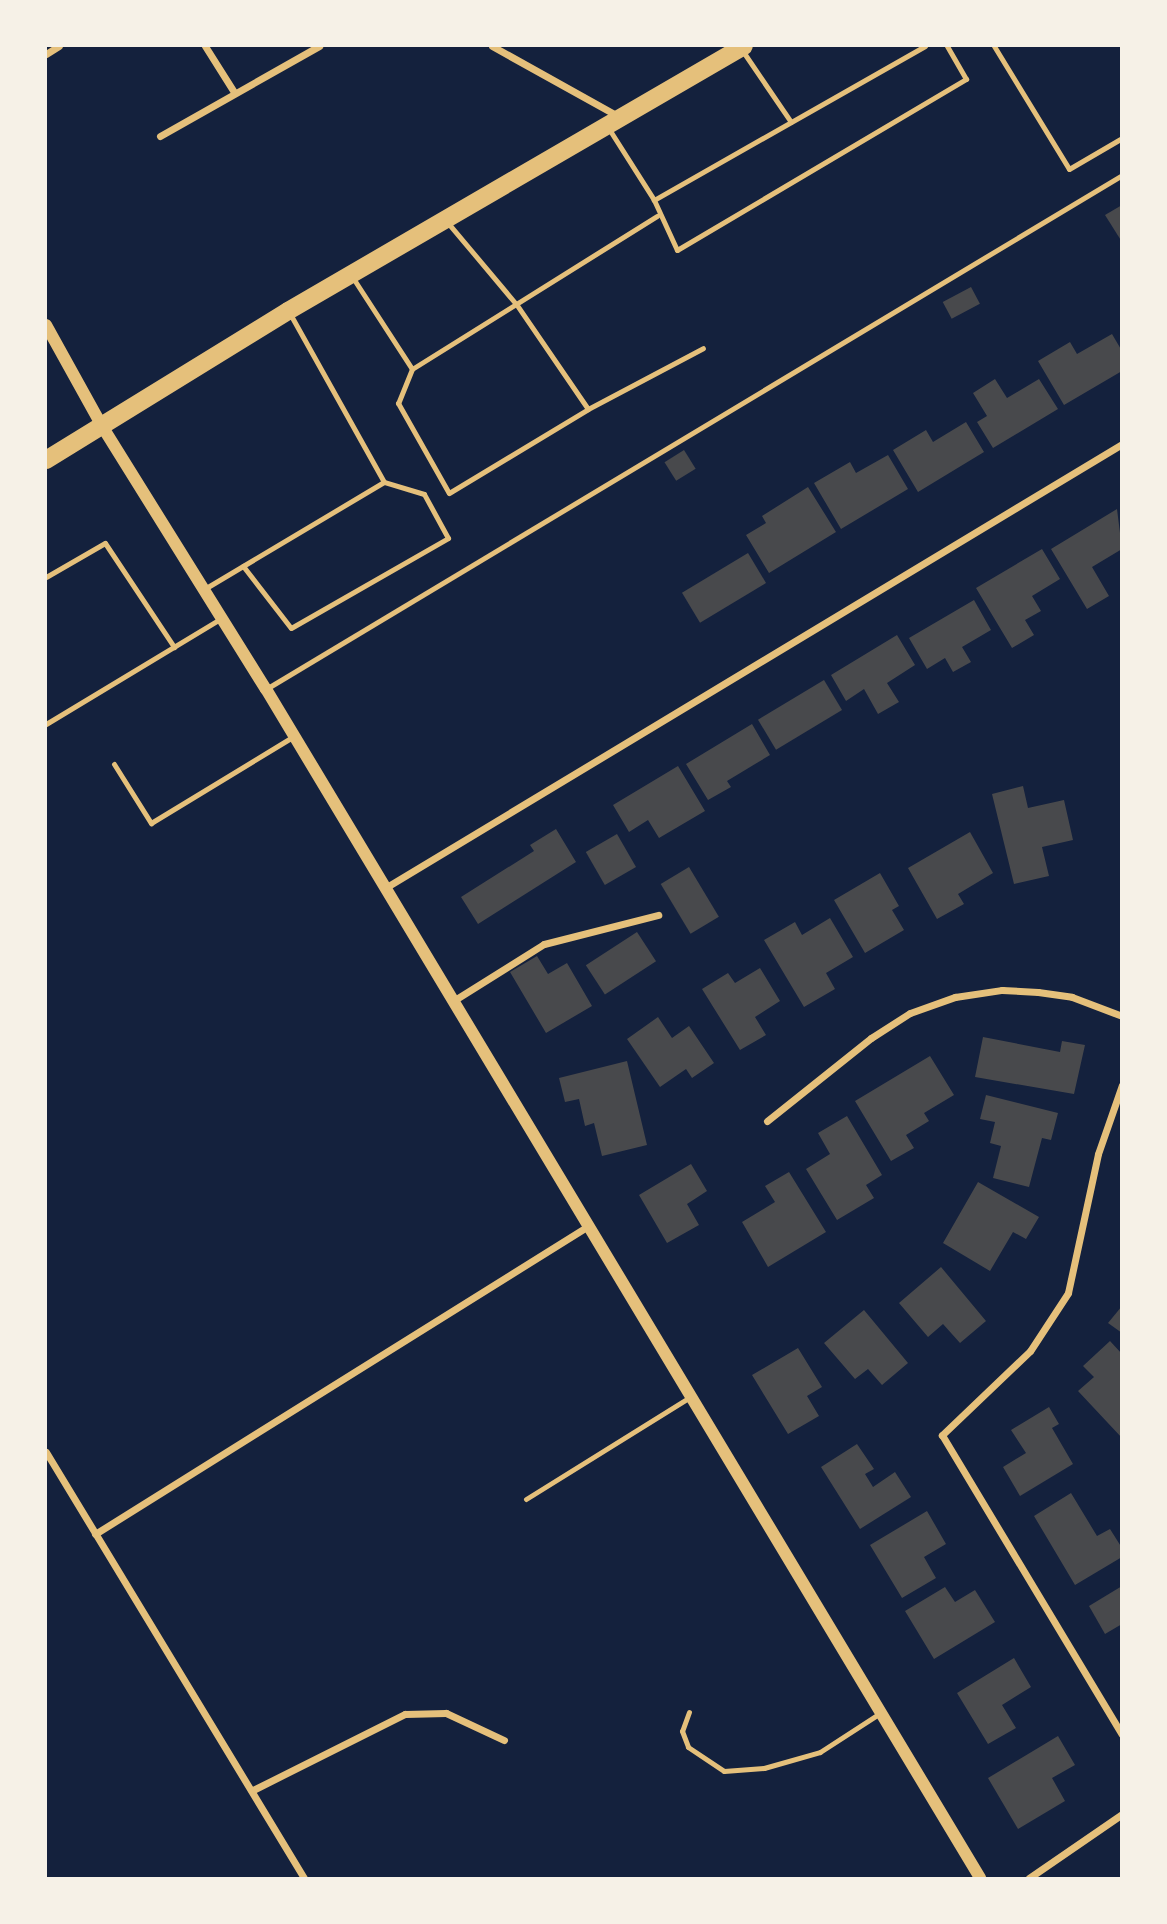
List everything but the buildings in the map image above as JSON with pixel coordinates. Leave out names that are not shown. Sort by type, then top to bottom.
[{"type":"main road","points":[[46,460],[288,311],[742,47]]},
{"type":"street","points":[[46,54],[59,46]]},
{"type":"street","points":[[205,46],[233,92]]},
{"type":"street","points":[[160,136],[233,92],[319,46]]},
{"type":"street","points":[[492,46],[615,122]]},
{"type":"street","points":[[46,325],[102,426],[266,689],[980,1878]]},
{"type":"street","points":[[385,888],[1122,444]]},
{"type":"street","points":[[453,1000],[544,944],[658,915]]},
{"type":"street","points":[[767,1121],[871,1038],[910,1013],[955,997],[1002,990],[1038,992],[1072,998],[1122,1016]]},
{"type":"street","points":[[1122,1085],[1098,1154],[1077,1269],[1068,1293],[1030,1351],[942,1435],[1122,1734]]},
{"type":"street","points":[[95,1534],[587,1226]]},
{"type":"street","points":[[46,1452],[304,1878]]},
{"type":"street","points":[[253,1790],[405,1714],[446,1713],[504,1740]]},
{"type":"street","points":[[1029,1878],[1122,1814]]},
{"type":"lane","points":[[654,200],[925,46]]},
{"type":"lane","points":[[615,122],[654,200],[657,216],[677,250],[966,79],[947,46]]},
{"type":"lane","points":[[993,46],[1069,169],[1122,138]]},
{"type":"lane","points":[[742,47],[791,122]]},
{"type":"lane","points":[[266,689],[1122,175]]},
{"type":"lane","points":[[657,216],[411,369],[398,403],[449,493],[588,409],[703,348]]},
{"type":"lane","points":[[446,220],[516,304],[588,409]]},
{"type":"lane","points":[[351,275],[411,369]]},
{"type":"lane","points":[[243,566],[291,628],[448,538],[424,494],[384,482],[288,311]]},
{"type":"lane","points":[[204,589],[384,482]]},
{"type":"lane","points":[[46,577],[105,543],[174,647]]},
{"type":"lane","points":[[46,724],[222,618]]},
{"type":"lane","points":[[114,764],[152,822],[294,736]]},
{"type":"lane","points":[[526,1499],[690,1396]]},
{"type":"lane","points":[[689,1712],[682,1731],[688,1747],[724,1771],[764,1768],[820,1752],[880,1713]]}]
